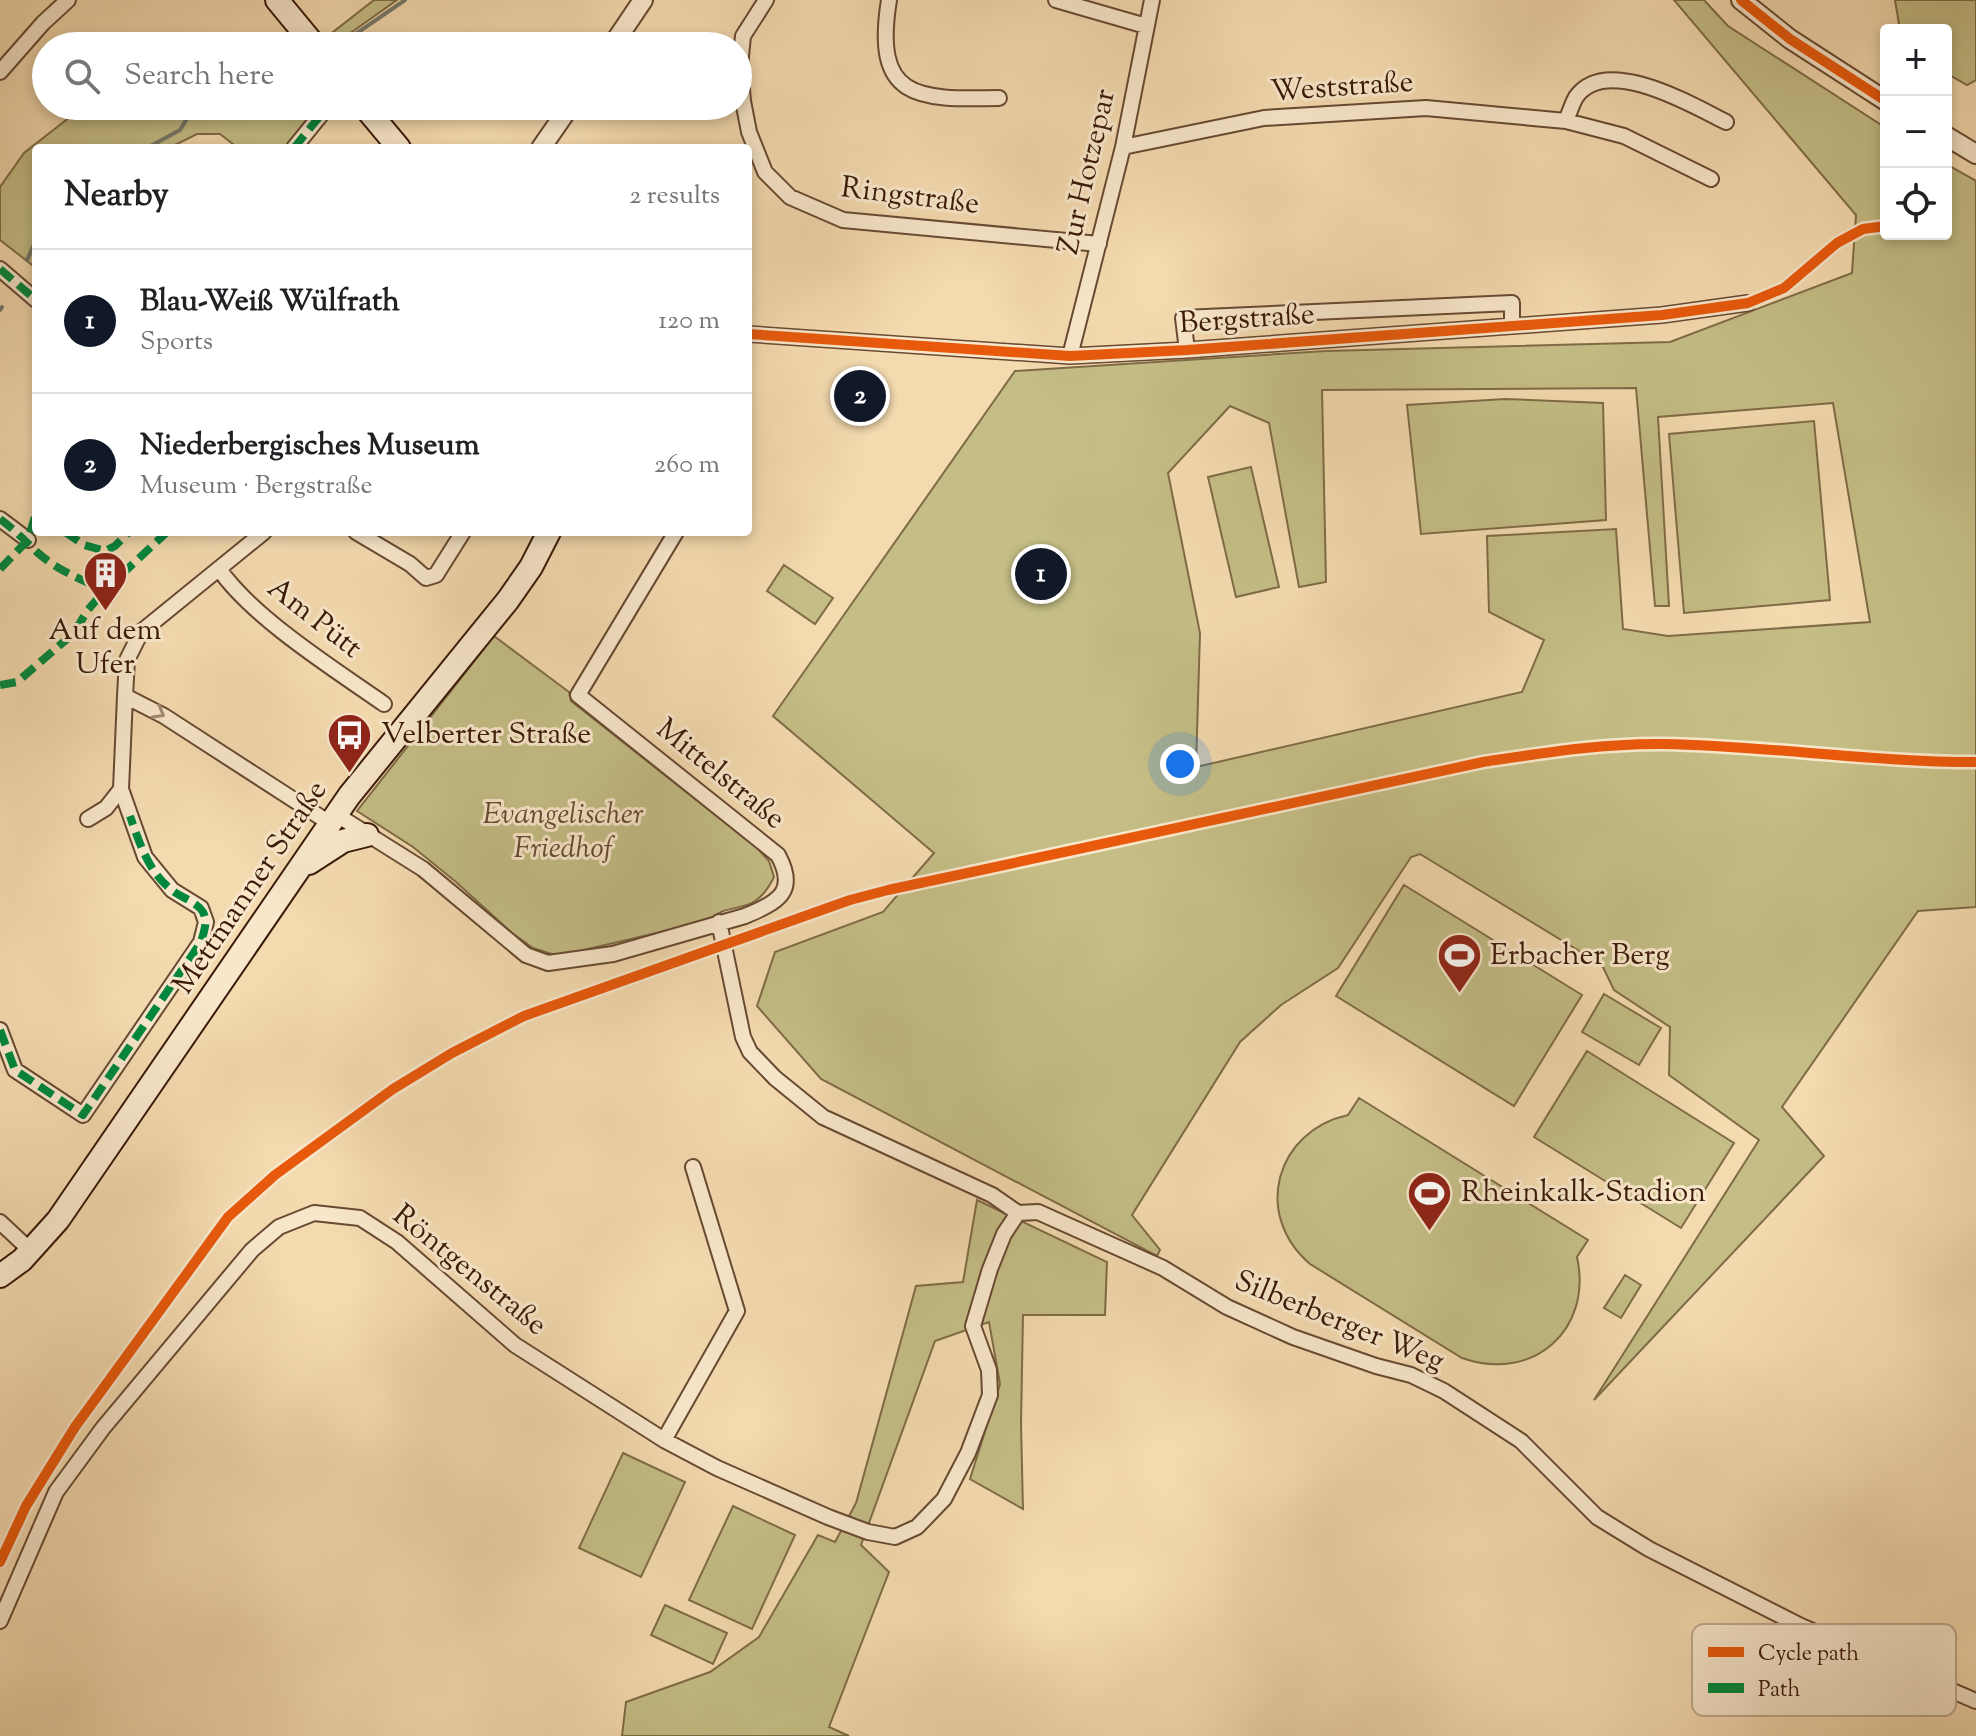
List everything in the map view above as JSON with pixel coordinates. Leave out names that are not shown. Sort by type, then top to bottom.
[{"type":"main road","points":[[277,0],[303,32]]},
{"type":"main road","points":[[376,120],[396,144]]},
{"type":"main road","name":"Mettmanner Straße","points":[[0,1276],[31,1251],[58,1220],[360,782],[508,600],[531,567],[547,536]]},
{"type":"main road","points":[[301,868],[343,841],[367,835]]},
{"type":"street","points":[[35,32],[68,0]]},
{"type":"street","points":[[621,32],[643,0]]},
{"type":"street","name":"Ringstraße","points":[[746,32],[766,0]]},
{"type":"street","points":[[889,0],[886,55],[898,81],[915,93],[939,97],[999,98]]},
{"type":"street","points":[[1056,0],[1146,26]]},
{"type":"street","name":"Zur Hotzepar","points":[[1070,356],[1123,147],[1152,0]]},
{"type":"street","points":[[1741,0],[1790,39],[1880,97]]},
{"type":"street","points":[[0,72],[32,36]]},
{"type":"street","points":[[1566,121],[1577,96],[1596,82],[1619,79],[1654,89],[1726,122]]},
{"type":"street","name":"Weststraße","points":[[1123,147],[1264,118],[1426,108],[1566,121],[1624,136],[1711,179]]},
{"type":"street","points":[[297,144],[317,120]]},
{"type":"street","points":[[544,144],[560,120]]},
{"type":"street","name":"Ringstraße","points":[[747,120],[765,172],[790,197],[843,220],[1099,244]]},
{"type":"street","points":[[1952,140],[1976,154]]},
{"type":"street","points":[[0,269],[32,297]]},
{"type":"street","name":"Bergstraße","points":[[1187,350],[1183,318],[1512,303],[1512,325]]},
{"type":"street","name":"Bergstraße","points":[[752,334],[1070,356],[1662,315],[1748,303]]},
{"type":"street","points":[[0,519],[28,540]]},
{"type":"street","points":[[0,1030],[15,1070],[83,1115],[201,942],[206,922],[201,908],[172,890],[145,857],[121,789],[127,660],[141,632],[259,536]]},
{"type":"street","points":[[363,536],[410,564],[426,578],[436,575],[460,536]]},
{"type":"street","name":"Mittelstraße","points":[[674,536],[578,695],[778,855],[787,872],[786,886],[779,897],[745,916],[719,922]]},
{"type":"street","name":"Am Pütt","points":[[219,569],[229,584],[261,612],[319,659],[384,704]]},
{"type":"street","points":[[125,696],[423,869],[526,955],[548,963],[613,954],[719,922]]},
{"type":"street","points":[[88,819],[106,808],[121,789]]},
{"type":"street","name":"Silberberger Weg","points":[[719,922],[743,1037],[750,1052],[775,1078],[823,1117],[992,1195],[1018,1213],[1038,1212],[1060,1220],[1163,1268],[1227,1307],[1280,1331],[1333,1352],[1411,1375],[1444,1391],[1521,1441],[1597,1517],[1649,1549],[1797,1624]]},
{"type":"street","points":[[664,1440],[737,1311],[693,1167]]},
{"type":"street","name":"Röntgenstraße","points":[[0,1621],[56,1492],[103,1428],[252,1250],[279,1227],[314,1213],[360,1218],[378,1227],[515,1345],[664,1440],[717,1468],[868,1532],[895,1537],[917,1527],[944,1499],[968,1453],[990,1395],[989,1370],[973,1326],[990,1269],[1004,1234],[1018,1213]]},
{"type":"street","points":[[0,1222],[31,1251]]},
{"type":"street","name":"Silberberger Weg","points":[[1956,1692],[1976,1701]]},
{"type":"green space","points":[[374,0],[397,0],[352,32],[333,32]]},
{"type":"green space","points":[[1674,0],[1704,0],[1728,26],[1880,124],[1880,240],[1952,240],[1952,167],[1976,181],[1976,907],[1918,911],[1782,1107],[1824,1156],[1594,1400],[1759,1140],[1669,1075],[1670,1027],[1614,990],[1602,965],[1420,854],[1411,857],[1338,968],[1281,1005],[1240,1042],[1132,1215],[1160,1250],[1157,1256],[821,1079],[757,1006],[775,952],[883,912],[934,853],[773,716],[1015,371],[1326,351],[1670,342],[1852,273],[1856,215]],"holes":[[[1636,388],[1655,606],[1669,606],[1658,417],[1833,403],[1870,622],[1668,636],[1623,629],[1616,529],[1487,536],[1489,612],[1544,640],[1522,692],[1196,767],[1200,633],[1168,473],[1230,406],[1269,423],[1299,587],[1326,582],[1322,390]]]},
{"type":"green space","points":[[1895,0],[1976,0],[1976,80],[1967,85],[1952,76],[1952,24],[1899,24]]},
{"type":"green space","points":[[66,120],[308,120],[288,144],[233,144],[220,134],[197,134],[177,144],[35,144]]},
{"type":"green space","points":[[32,147],[32,265],[0,240],[0,187]]},
{"type":"green space","points":[[1505,399],[1603,403],[1606,520],[1421,534],[1407,405]]},
{"type":"green space","points":[[1814,421],[1830,600],[1684,613],[1669,434]]},
{"type":"green space","points":[[1251,467],[1279,587],[1236,597],[1208,477]]},
{"type":"green space","points":[[784,565],[833,598],[815,624],[767,591]]},
{"type":"green space","name":"Evangelischer Friedhof","points":[[494,636],[569,692],[571,701],[756,847],[769,861],[774,877],[758,899],[725,910],[708,921],[558,956],[533,948],[512,933],[413,847],[357,811]]},
{"type":"green space","name":"Erbacher Berg","points":[[1404,885],[1582,995],[1514,1106],[1336,996]]},
{"type":"green space","points":[[1604,994],[1661,1028],[1639,1065],[1582,1032]]},
{"type":"green space","name":"Erbacher Berg","points":[[1587,1051],[1734,1143],[1681,1228],[1534,1137]]},
{"type":"green space","name":"Rheinkalk-Stadion","points":[[1359,1098],[1588,1240],[1577,1257],[1580,1283],[1576,1307],[1566,1328],[1552,1344],[1534,1356],[1512,1363],[1488,1364],[1462,1358],[1310,1264],[1292,1244],[1281,1222],[1278,1199],[1280,1177],[1289,1156],[1304,1138],[1323,1124],[1348,1115]]},
{"type":"green space","points":[[977,1200],[1107,1262],[1105,1315],[1023,1315],[1023,1509],[970,1479],[1000,1384],[989,1322],[935,1341],[861,1545],[889,1572],[829,1727],[849,1736],[622,1736],[626,1702],[710,1672],[759,1637],[818,1535],[835,1542],[856,1503],[916,1286],[963,1282]]},
{"type":"green space","points":[[1625,1275],[1641,1285],[1621,1318],[1604,1308]]},
{"type":"green space","points":[[623,1453],[685,1482],[641,1577],[579,1548]]},
{"type":"green space","points":[[733,1506],[795,1535],[752,1629],[689,1600]]},
{"type":"green space","points":[[665,1605],[727,1633],[713,1664],[651,1635]]},
{"type":"waterway","points":[[358,32],[405,0]]},
{"type":"waterway","points":[[154,144],[180,130],[186,120]]},
{"type":"waterway","points":[[27,260],[32,249]]},
{"type":"marked path","points":[[297,144],[317,120]]},
{"type":"marked path","points":[[0,269],[32,297]]},
{"type":"marked path","points":[[0,519],[53,565],[105,590]]},
{"type":"marked path","points":[[0,569],[28,540],[32,526]]},
{"type":"marked path","points":[[71,536],[84,545],[105,551],[125,536]]},
{"type":"marked path","points":[[0,685],[17,682],[74,633],[105,590],[163,536]]},
{"type":"marked path","points":[[0,1030],[15,1070],[83,1115],[201,942],[205,923],[203,912],[173,891],[157,875],[146,857],[130,816]]},
{"type":"cycle path","points":[[1741,0],[1790,39],[1880,97]]},
{"type":"cycle path","points":[[752,334],[1070,356],[1662,315],[1748,303],[1784,288],[1837,243],[1863,229],[1880,227]]},
{"type":"cycle path","points":[[0,1562],[26,1506],[75,1427],[228,1217],[275,1175],[393,1089],[452,1053],[524,1016],[850,900],[1483,762],[1642,744],[1976,762]]},
{"type":"place","name":"Niederbergisches Museum","points":[[860,396]]},
{"type":"place","name":"Blau-Weiß Wülfrath","points":[[1041,574]]},
{"type":"place","name":"Auf dem Ufer","points":[[105,612]]},
{"type":"place","name":"Velberter Straße","points":[[350,774]]},
{"type":"place","name":"Erbacher Berg","points":[[1459,995]]},
{"type":"place","name":"Rheinkalk-Stadion","points":[[1430,1232]]}]
